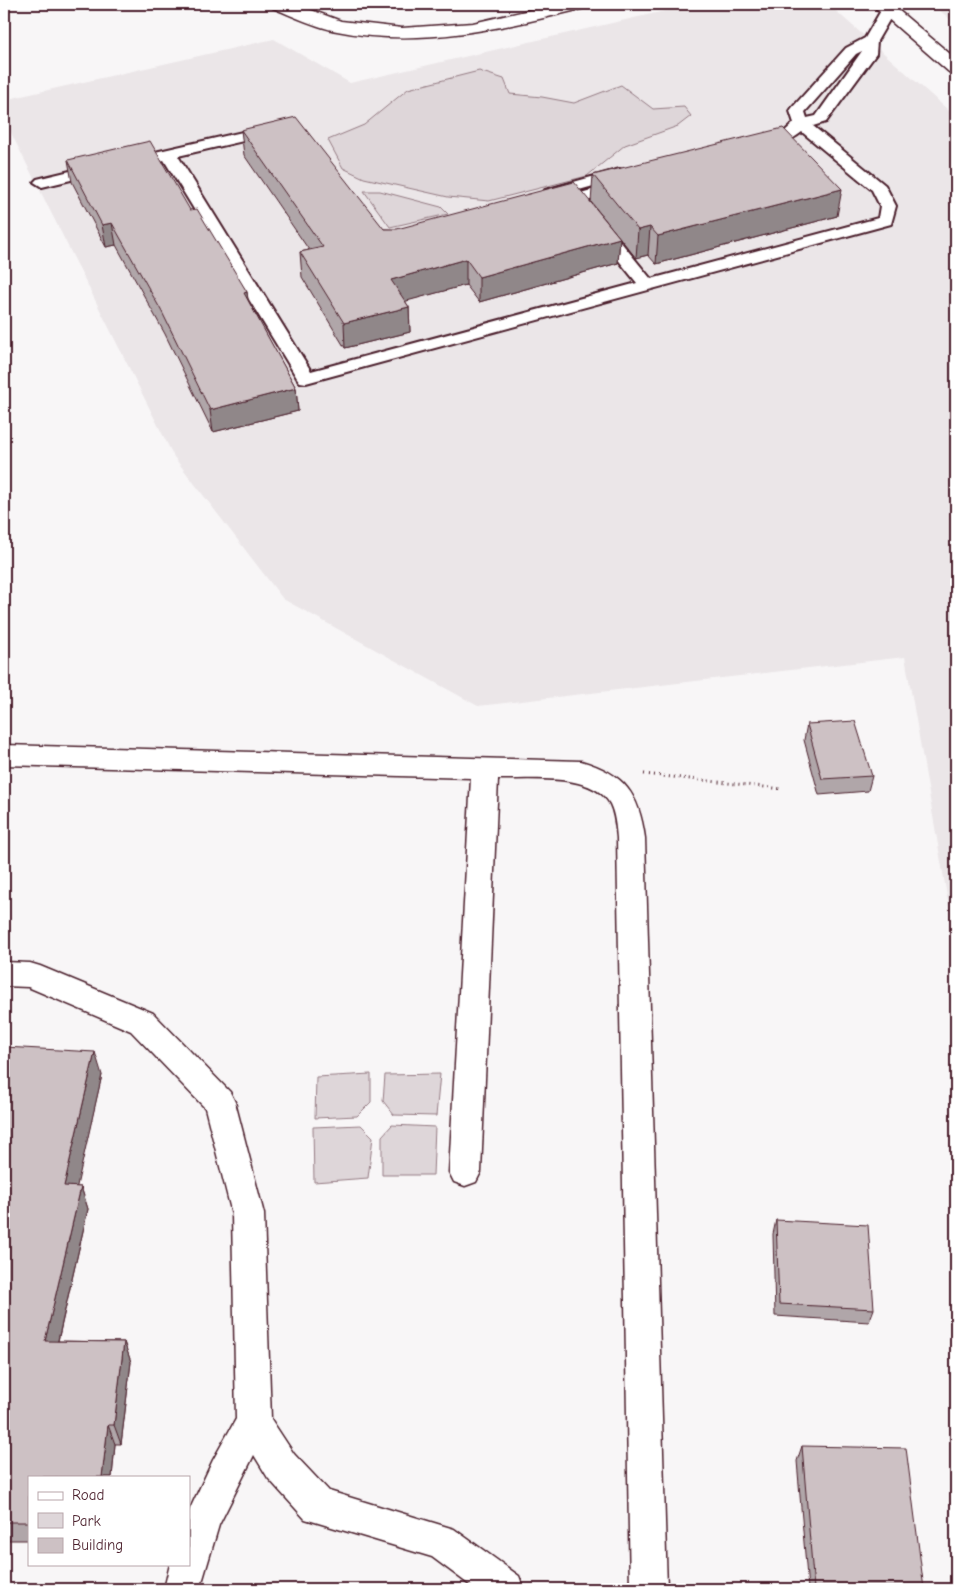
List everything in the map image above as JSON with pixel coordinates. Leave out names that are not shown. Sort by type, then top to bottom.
[{"type":"street","points":[[279,4],[338,26],[402,33],[473,28],[579,4]]},
{"type":"street","points":[[884,7],[956,68]]},
{"type":"street","points":[[4,755],[581,771],[611,785],[628,809],[631,838],[649,1589]]},
{"type":"street","points":[[465,1172],[485,768]]},
{"type":"street","points":[[4,974],[30,975],[142,1022],[219,1102],[248,1214],[254,1423],[281,1466],[318,1506],[441,1542],[506,1589]]},
{"type":"street","points":[[190,1557],[228,1465],[254,1423]]},
{"type":"street","points":[[182,1589],[187,1566]]},
{"type":"lane","points":[[745,147],[790,134],[802,124],[821,120],[869,54],[870,41],[884,7]]},
{"type":"lane","points":[[169,154],[306,378],[885,221],[888,206],[879,188],[802,124],[797,112],[851,51],[870,41]]},
{"type":"lane","points":[[139,161],[285,127]]},
{"type":"lane","points":[[42,182],[110,167]]},
{"type":"lane","points":[[637,176],[578,199],[538,203],[637,176]]},
{"type":"lane","points":[[578,199],[648,286]]},
{"type":"path","points":[[611,785],[634,773],[783,789]]},
{"type":"shaded area","points":[[695,4],[828,4],[956,117],[956,947],[905,657],[478,706],[283,599],[174,457],[4,119],[4,100],[274,39],[350,83]]},
{"type":"shaded area","points":[[932,4],[956,4],[956,24]]},
{"type":"green space","points":[[479,71],[504,79],[510,94],[574,103],[621,85],[653,109],[684,107],[691,116],[678,126],[625,145],[587,176],[489,201],[448,197],[364,178],[343,168],[328,140],[364,125],[408,89]]},
{"type":"green space","points":[[364,191],[380,191],[441,207],[448,214],[390,227]]},
{"type":"green space","points":[[371,1074],[371,1102],[357,1116],[315,1118],[316,1077]]},
{"type":"green space","points":[[440,1074],[436,1116],[394,1115],[383,1101],[385,1075]]},
{"type":"green space","points":[[361,1125],[373,1137],[368,1178],[314,1182],[313,1127]]},
{"type":"green space","points":[[392,1125],[435,1127],[433,1175],[382,1175],[382,1136]]},
{"type":"building","points":[[296,117],[384,229],[397,229],[574,182],[620,238],[479,277],[466,259],[391,280],[409,307],[344,323],[300,252],[323,247],[241,130]]},
{"type":"building","points":[[783,128],[842,189],[658,236],[650,227],[638,230],[593,175]]},
{"type":"building","points":[[150,141],[190,210],[197,209],[247,292],[244,293],[296,388],[210,410],[162,312],[112,223],[102,225],[68,160]]},
{"type":"building","points":[[855,721],[872,776],[822,779],[807,724]]},
{"type":"building","points":[[4,1047],[95,1052],[64,1186],[81,1187],[45,1341],[124,1342],[114,1425],[108,1425],[102,1476],[28,1476],[28,1522],[4,1522]]},
{"type":"building","points":[[776,1220],[868,1225],[874,1309],[779,1304]]},
{"type":"building","points":[[802,1446],[906,1448],[924,1589],[814,1589]]}]
